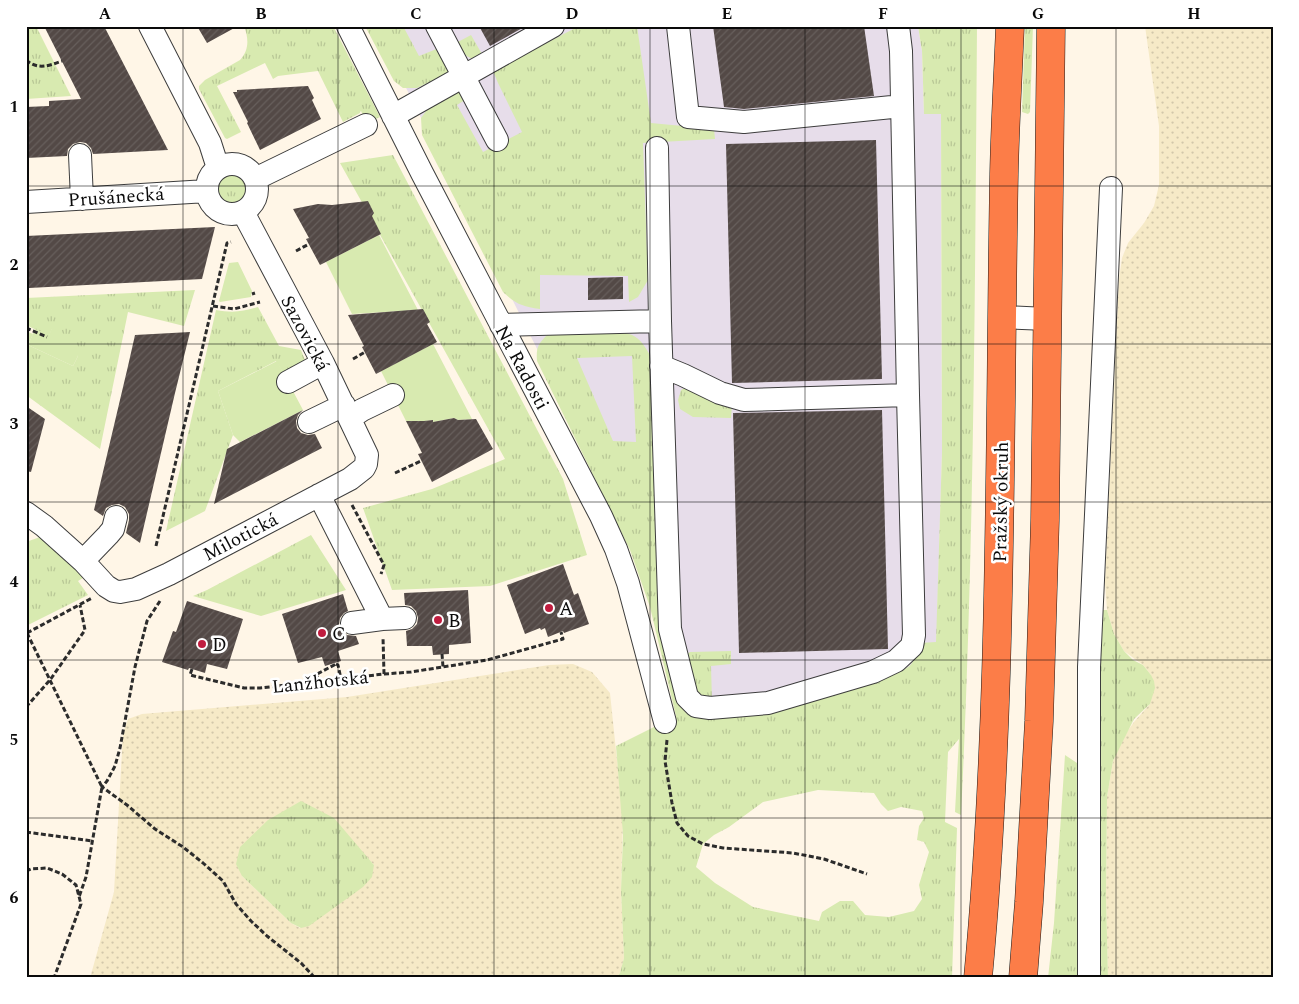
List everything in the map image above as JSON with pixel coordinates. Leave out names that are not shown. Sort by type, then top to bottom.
[{"type":"highway","points":[[996,26],[1004,171]]},
{"type":"highway","name":"Pražský okruh","points":[[978,978],[995,717],[1002,420],[1004,171],[1010,26]]},
{"type":"highway","points":[[1023,978],[1039,721],[1045,520],[1051,26]]},
{"type":"highway","points":[[1050,92],[1060,26]]},
{"type":"street","points":[[150,26],[210,144],[218,168]]},
{"type":"street","name":"Na Radosti","points":[[348,26],[601,516],[616,549],[628,583],[665,722]]},
{"type":"street","points":[[437,26],[498,140]]},
{"type":"street","points":[[393,116],[553,26]]},
{"type":"street","points":[[678,26],[688,117],[744,122],[902,106]]},
{"type":"street","points":[[657,148],[661,366],[670,628],[687,697],[696,706],[710,708],[768,703],[873,672],[896,661],[912,646],[914,635],[901,51],[898,26]]},
{"type":"street","points":[[255,178],[366,126]]},
{"type":"street","points":[[80,155],[82,199]]},
{"type":"street","points":[[235,164],[243,166],[255,178],[257,194],[249,208],[243,212],[227,214],[219,211],[208,198],[209,178],[218,168],[235,164]]},
{"type":"street","points":[[1089,978],[1089,667],[1111,188]]},
{"type":"street","name":"Prušánecká","points":[[26,202],[207,191]]},
{"type":"street","name":"Sazovická","points":[[243,212],[347,411],[367,455]]},
{"type":"street","points":[[1002,317],[1048,319]]},
{"type":"street","points":[[501,325],[660,321]]},
{"type":"street","points":[[288,382],[322,363]]},
{"type":"street","points":[[661,366],[720,393],[744,400],[908,395]]},
{"type":"street","points":[[309,422],[347,411],[362,410],[393,394]]},
{"type":"street","name":"Milotická","points":[[94,585],[106,586],[120,592],[136,588],[169,574],[350,479],[361,471],[366,464],[367,455]]},
{"type":"street","points":[[319,494],[382,619]]},
{"type":"street","points":[[26,513],[44,526],[83,561],[94,585]]},
{"type":"street","points":[[83,561],[113,529],[116,517]]},
{"type":"street","points":[[352,623],[405,618]]},
{"type":"path","points":[[26,60],[38,66],[62,61]]},
{"type":"path","points":[[156,546],[227,244],[231,242]]},
{"type":"path","points":[[296,251],[309,244]]},
{"type":"path","points":[[213,306],[234,309],[260,302]]},
{"type":"path","points":[[26,328],[47,337]]},
{"type":"path","points":[[353,359],[365,352]]},
{"type":"path","points":[[395,474],[422,461]]},
{"type":"path","points":[[94,585],[94,597],[26,633],[102,787],[155,829],[203,863],[223,881],[236,904],[250,921],[301,963],[315,978]]},
{"type":"path","points":[[79,897],[86,877],[102,787],[115,766],[120,748],[135,667],[147,621],[163,597]]},
{"type":"path","points":[[26,707],[50,680],[85,630],[80,605]]},
{"type":"path","name":"Lanžhotská","points":[[192,669],[190,675],[244,688],[260,688],[384,674],[382,619]]},
{"type":"path","points":[[384,674],[411,672],[487,660],[563,639],[561,632]]},
{"type":"path","points":[[442,654],[443,667]]},
{"type":"path","points":[[318,681],[317,674],[335,663],[338,665],[341,679]]},
{"type":"path","points":[[665,722],[667,732],[665,761],[672,802],[677,822],[688,836],[703,844],[723,848],[793,853],[824,860],[867,874]]},
{"type":"path","points":[[26,832],[93,841]]},
{"type":"path","points":[[26,871],[47,868],[62,874],[76,885],[81,904],[54,978]]},
{"type":"shaded area","points":[[375,26],[918,26],[922,51],[924,113],[941,114],[942,452],[936,657],[711,800],[631,536]]},
{"type":"shaded area","points":[[1145,26],[1273,26],[1273,978],[1108,978],[1106,896],[1107,797],[1113,761],[1124,736],[1150,704],[1151,675],[1143,665],[1124,651],[1114,634],[1107,610],[1105,582],[1119,279],[1122,258],[1128,243],[1144,223],[1154,206],[1159,185],[1159,126]]},
{"type":"shaded area","points":[[573,664],[592,672],[610,693],[623,818],[621,890],[624,958],[620,973],[616,978],[90,978],[114,892],[123,734],[128,719],[142,714],[347,697],[549,665]],"holes":[[[355,844],[374,865],[300,928],[291,923],[242,876]]]},
{"type":"green space","points":[[26,26],[36,26],[71,96],[26,99]]},
{"type":"green space","points":[[244,26],[333,26],[380,117],[367,123],[361,111],[343,122],[318,71],[278,76],[273,79],[265,63],[217,86],[241,132],[227,139],[225,138],[199,86],[205,80],[240,60],[243,56],[247,44]]},
{"type":"green space","points":[[365,26],[403,26],[419,56],[439,48],[451,72],[417,88],[403,88],[394,81]]},
{"type":"green space","points":[[579,26],[637,26],[651,123],[714,129],[715,139],[643,143],[648,280],[638,297],[629,302],[628,276],[540,275],[540,309],[520,304],[503,292],[422,135],[421,118],[431,104],[449,95],[463,91],[468,98],[457,105],[483,152],[522,132],[493,71]]},
{"type":"green space","points":[[918,26],[977,26],[969,618],[961,815],[955,812],[959,739],[948,752],[945,822],[957,828],[952,978],[616,978],[620,973],[624,958],[621,890],[623,835],[616,746],[676,716],[650,607],[630,550],[537,361],[538,346],[547,335],[614,331],[632,335],[638,339],[650,355],[658,610],[685,712],[713,717],[895,672],[910,666],[920,643],[936,642],[942,452],[941,114],[924,114],[922,51]],"holes":[[[632,356],[636,442],[613,441],[577,358]],[[818,790],[874,793],[888,811],[901,807],[922,811],[924,818],[919,826],[917,840],[924,842],[929,852],[919,885],[922,899],[914,911],[889,917],[865,915],[853,901],[840,901],[822,912],[819,921],[753,907],[715,883],[696,867],[703,844],[763,802]]]},
{"type":"green space","points":[[1025,26],[1033,26],[1030,112],[1028,114],[1022,112]]},
{"type":"green space","points":[[471,35],[486,61],[468,57],[456,43]]},
{"type":"green space","points":[[393,155],[563,479],[587,555],[490,586],[392,590],[363,508],[432,489],[505,459],[340,163]]},
{"type":"green space","points":[[232,175],[242,179],[246,189],[242,199],[232,203],[222,199],[218,189],[222,179]]},
{"type":"green space","points":[[379,235],[418,310],[352,314],[326,262]]},
{"type":"green space","points":[[238,262],[252,291],[251,297],[220,302],[229,263]]},
{"type":"green space","points":[[195,290],[184,326],[128,312],[100,449],[26,395],[26,331],[33,334],[28,345],[73,366],[78,356],[52,329],[49,336],[26,325],[26,298]]},
{"type":"green space","points":[[258,307],[279,346],[301,350],[305,360],[284,374],[276,361],[218,391],[233,435],[205,511],[166,531],[216,310],[237,312]]},
{"type":"green space","points":[[52,328],[74,339],[78,356],[73,366],[28,345],[35,329],[49,335]]},
{"type":"green space","points":[[433,344],[472,419],[458,420],[454,418],[433,422],[433,420],[411,423],[411,421],[406,421],[381,371]]},
{"type":"green space","points":[[277,361],[303,410],[240,442],[233,435],[218,391]]},
{"type":"green space","points":[[690,385],[732,405],[731,418],[693,417],[680,409],[678,400],[681,390]]},
{"type":"green space","points":[[311,535],[346,590],[261,616],[193,596],[207,590]]},
{"type":"green space","points":[[40,537],[71,561],[83,578],[78,581],[88,595],[26,626],[26,542]]},
{"type":"green space","points":[[1099,610],[1107,610],[1114,634],[1124,651],[1133,660],[1143,665],[1151,675],[1155,688],[1150,704],[1134,719],[1113,761],[1107,797],[1106,896],[1108,978],[1095,978]]},
{"type":"green space","points":[[731,651],[731,664],[711,666],[712,701],[693,692],[687,654],[690,652]]},
{"type":"green space","points":[[1065,755],[1083,767],[1085,978],[1048,978],[1054,923]]},
{"type":"green space","points":[[301,801],[334,818],[374,865],[372,877],[363,887],[309,926],[301,928],[291,923],[242,876],[236,864],[240,847],[268,820]]},
{"type":"building","points":[[44,26],[104,26],[168,150],[93,154],[91,148],[86,143],[80,142],[73,144],[68,149],[67,156],[26,158],[26,107],[49,106],[49,101],[81,99]]},
{"type":"building","points":[[197,26],[238,26],[207,43]]},
{"type":"building","points":[[479,26],[526,26],[490,46]]},
{"type":"building","points":[[713,26],[864,26],[874,96],[744,109],[724,107]]},
{"type":"building","points":[[308,86],[321,119],[260,150],[233,92],[237,92],[237,90]]},
{"type":"building","points":[[876,140],[882,379],[732,383],[726,144]]},
{"type":"building","points":[[368,201],[374,213],[372,216],[381,234],[320,265],[306,239],[309,238],[293,209],[318,204],[332,205]]},
{"type":"building","points":[[215,227],[202,279],[29,288],[29,284],[26,284],[26,236]]},
{"type":"building","points":[[623,277],[623,299],[588,300],[588,278]]},
{"type":"building","points":[[423,309],[430,322],[427,324],[437,342],[376,374],[348,315]]},
{"type":"building","points":[[190,332],[140,543],[126,533],[129,514],[125,507],[119,504],[112,505],[106,508],[103,516],[94,510],[135,335]]},
{"type":"building","points":[[26,406],[45,419],[31,472],[26,471]]},
{"type":"building","points":[[303,410],[298,415],[296,421],[297,428],[301,433],[315,434],[322,448],[214,504],[227,449]]},
{"type":"building","points":[[882,410],[888,649],[739,653],[733,413]]},
{"type":"building","points":[[454,418],[458,420],[476,419],[493,449],[432,482],[418,454],[422,453],[406,421],[433,420],[433,422]]},
{"type":"building","name":"A","points":[[563,564],[574,595],[578,593],[589,624],[548,637],[545,628],[525,634],[507,585]]},
{"type":"building","name":"B","points":[[468,590],[471,643],[449,645],[449,654],[433,655],[432,646],[407,646],[406,631],[412,629],[417,624],[418,618],[416,611],[411,606],[405,605],[404,593]]},
{"type":"building","name":"C","points":[[343,594],[348,611],[340,618],[339,625],[341,631],[347,635],[356,636],[359,644],[338,651],[341,661],[325,666],[322,657],[298,663],[282,614]]},
{"type":"building","name":"D","points":[[187,601],[243,619],[227,669],[207,664],[205,673],[162,662],[173,631],[176,632]]},
{"type":"place","name":"A","points":[[549,608]]},
{"type":"place","name":"B","points":[[438,620]]},
{"type":"place","name":"C","points":[[322,633]]},
{"type":"place","name":"D","points":[[202,644]]}]
